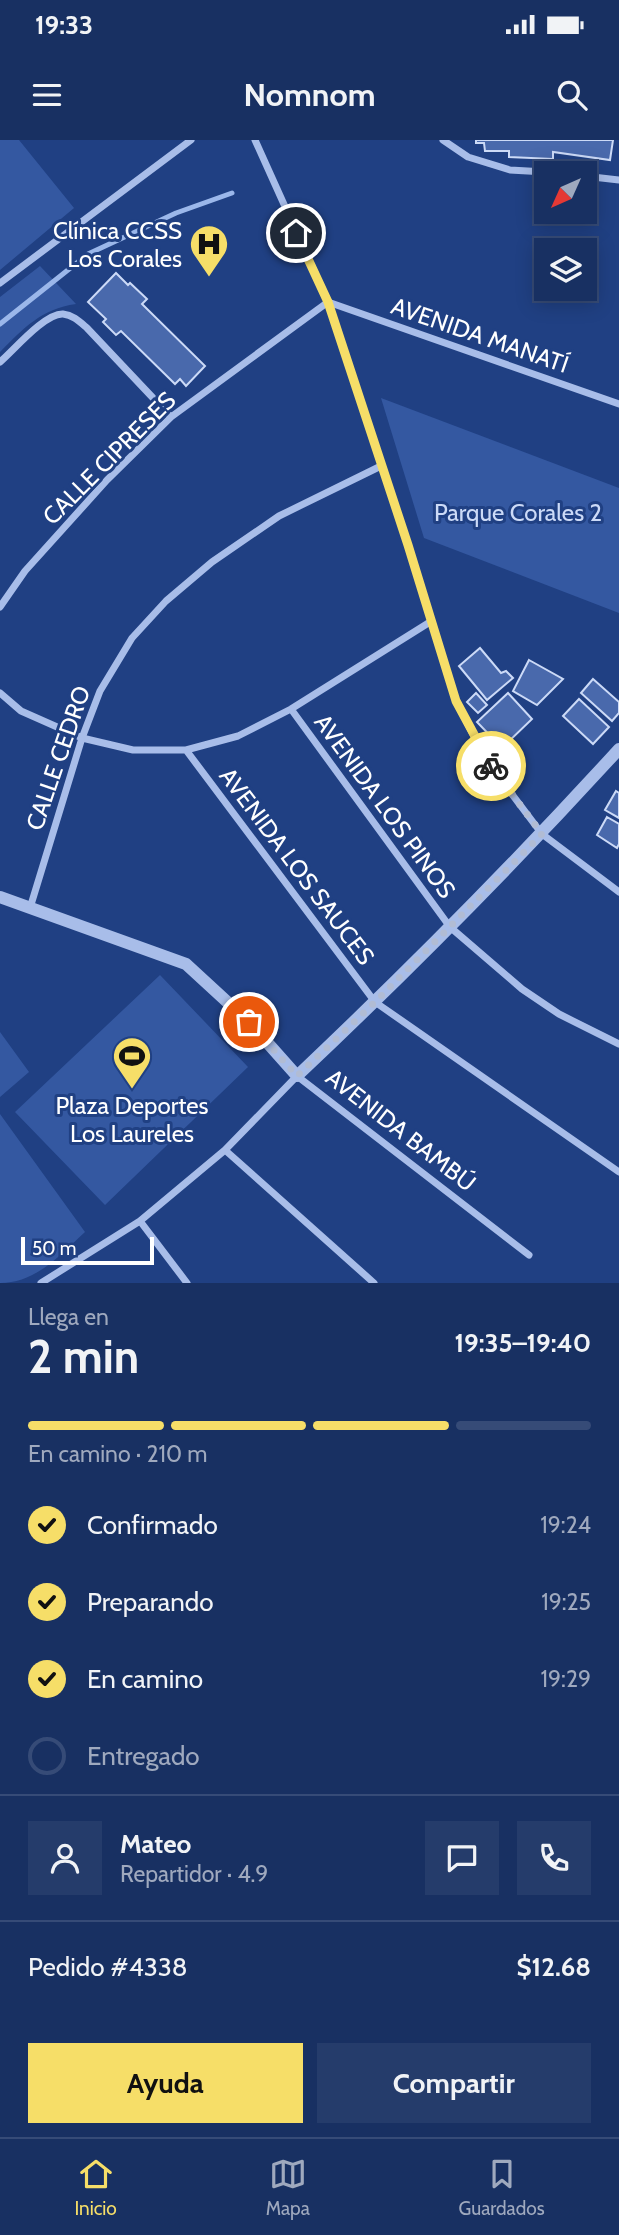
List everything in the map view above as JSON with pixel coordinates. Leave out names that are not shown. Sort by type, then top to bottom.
[{"type":"street","points":[[0,283],[191,140]]},
{"type":"street","points":[[255,140],[328,302],[456,701],[486,760],[542,834],[619,892]]},
{"type":"street","points":[[443,140],[468,157],[510,170],[534,171]]},
{"type":"street","points":[[597,177],[619,180]]},
{"type":"street","name":"AVENIDA MANATÍ","points":[[328,302],[619,404]]},
{"type":"street","name":"CALLE CIPRESES","points":[[0,607],[25,571],[171,416],[328,302]]},
{"type":"street","points":[[0,362],[45,320],[54,315],[65,314],[87,328],[171,416]]},
{"type":"street","name":"CALLE CEDRO","points":[[30,908],[82,738],[100,691],[132,638],[166,601],[212,562],[279,516],[381,466]]},
{"type":"street","points":[[0,693],[22,711],[82,738],[133,750],[186,750],[238,736],[291,709],[430,622]]},
{"type":"street","name":"AVENIDA LOS PINOS","points":[[291,709],[450,927],[522,989],[559,1014],[619,1044]]},
{"type":"street","points":[[46,1282],[140,1221],[225,1150],[542,834],[619,748]]},
{"type":"street","name":"AVENIDA LOS SAUCES","points":[[186,750],[375,1002],[619,1172]]},
{"type":"street","name":"AVENIDA BAMBÚ","points":[[0,897],[186,964],[249,1022],[297,1076],[529,1255]]},
{"type":"street","points":[[225,1150],[374,1283]]},
{"type":"street","points":[[140,1221],[187,1283]]},
{"type":"green space","points":[[0,140],[19,140],[74,208],[0,270]]},
{"type":"green space","points":[[40,266],[76,304],[43,315],[0,352],[0,297]]},
{"type":"green space","name":"Parque Corales 2","points":[[381,398],[619,488],[619,613],[424,538]]},
{"type":"green space","name":"Plaza Deportes Los Laureles","points":[[160,975],[248,1067],[105,1205],[15,1112]]},
{"type":"green space","points":[[0,1032],[29,1072],[0,1097]]},
{"type":"green space","points":[[0,1114],[85,1232],[36,1273],[13,1282],[0,1283]]},
{"type":"building","points":[[476,140],[613,140],[610,160],[553,152],[553,159],[509,157],[509,151],[485,151],[484,143],[476,143]]},
{"type":"building","points":[[116,273],[147,299],[142,304],[205,366],[186,386],[180,379],[175,384],[121,331],[116,335],[103,322],[106,319],[88,302]]},
{"type":"building","points":[[480,648],[501,673],[506,671],[513,678],[487,700],[459,666]]},
{"type":"building","points":[[529,660],[563,679],[537,705],[513,691]]},
{"type":"building","points":[[593,679],[619,702],[619,713],[612,721],[581,693]]},
{"type":"building","points":[[476,693],[487,705],[478,713],[467,702]]},
{"type":"building","points":[[508,693],[532,719],[502,748],[477,722]]},
{"type":"building","points":[[579,699],[609,727],[593,744],[563,716]]},
{"type":"building","points":[[616,791],[619,793],[619,818],[605,810]]},
{"type":"building","points":[[607,817],[619,824],[617,848],[597,835]]},
{"type":"waterway","points":[[0,324],[88,254],[176,213],[232,193]]},
{"type":"way so far","points":[[249,1022],[297,1076],[375,1002],[542,834],[491,766]]},
{"type":"place","name":"Clínica CCSS Los Corales","points":[[209,278]]},
{"type":"place","name":"Plaza Deportes Los Laureles","points":[[132,1090]]},
{"type":"route","points":[[296,233],[328,302],[456,701],[491,766]]}]
